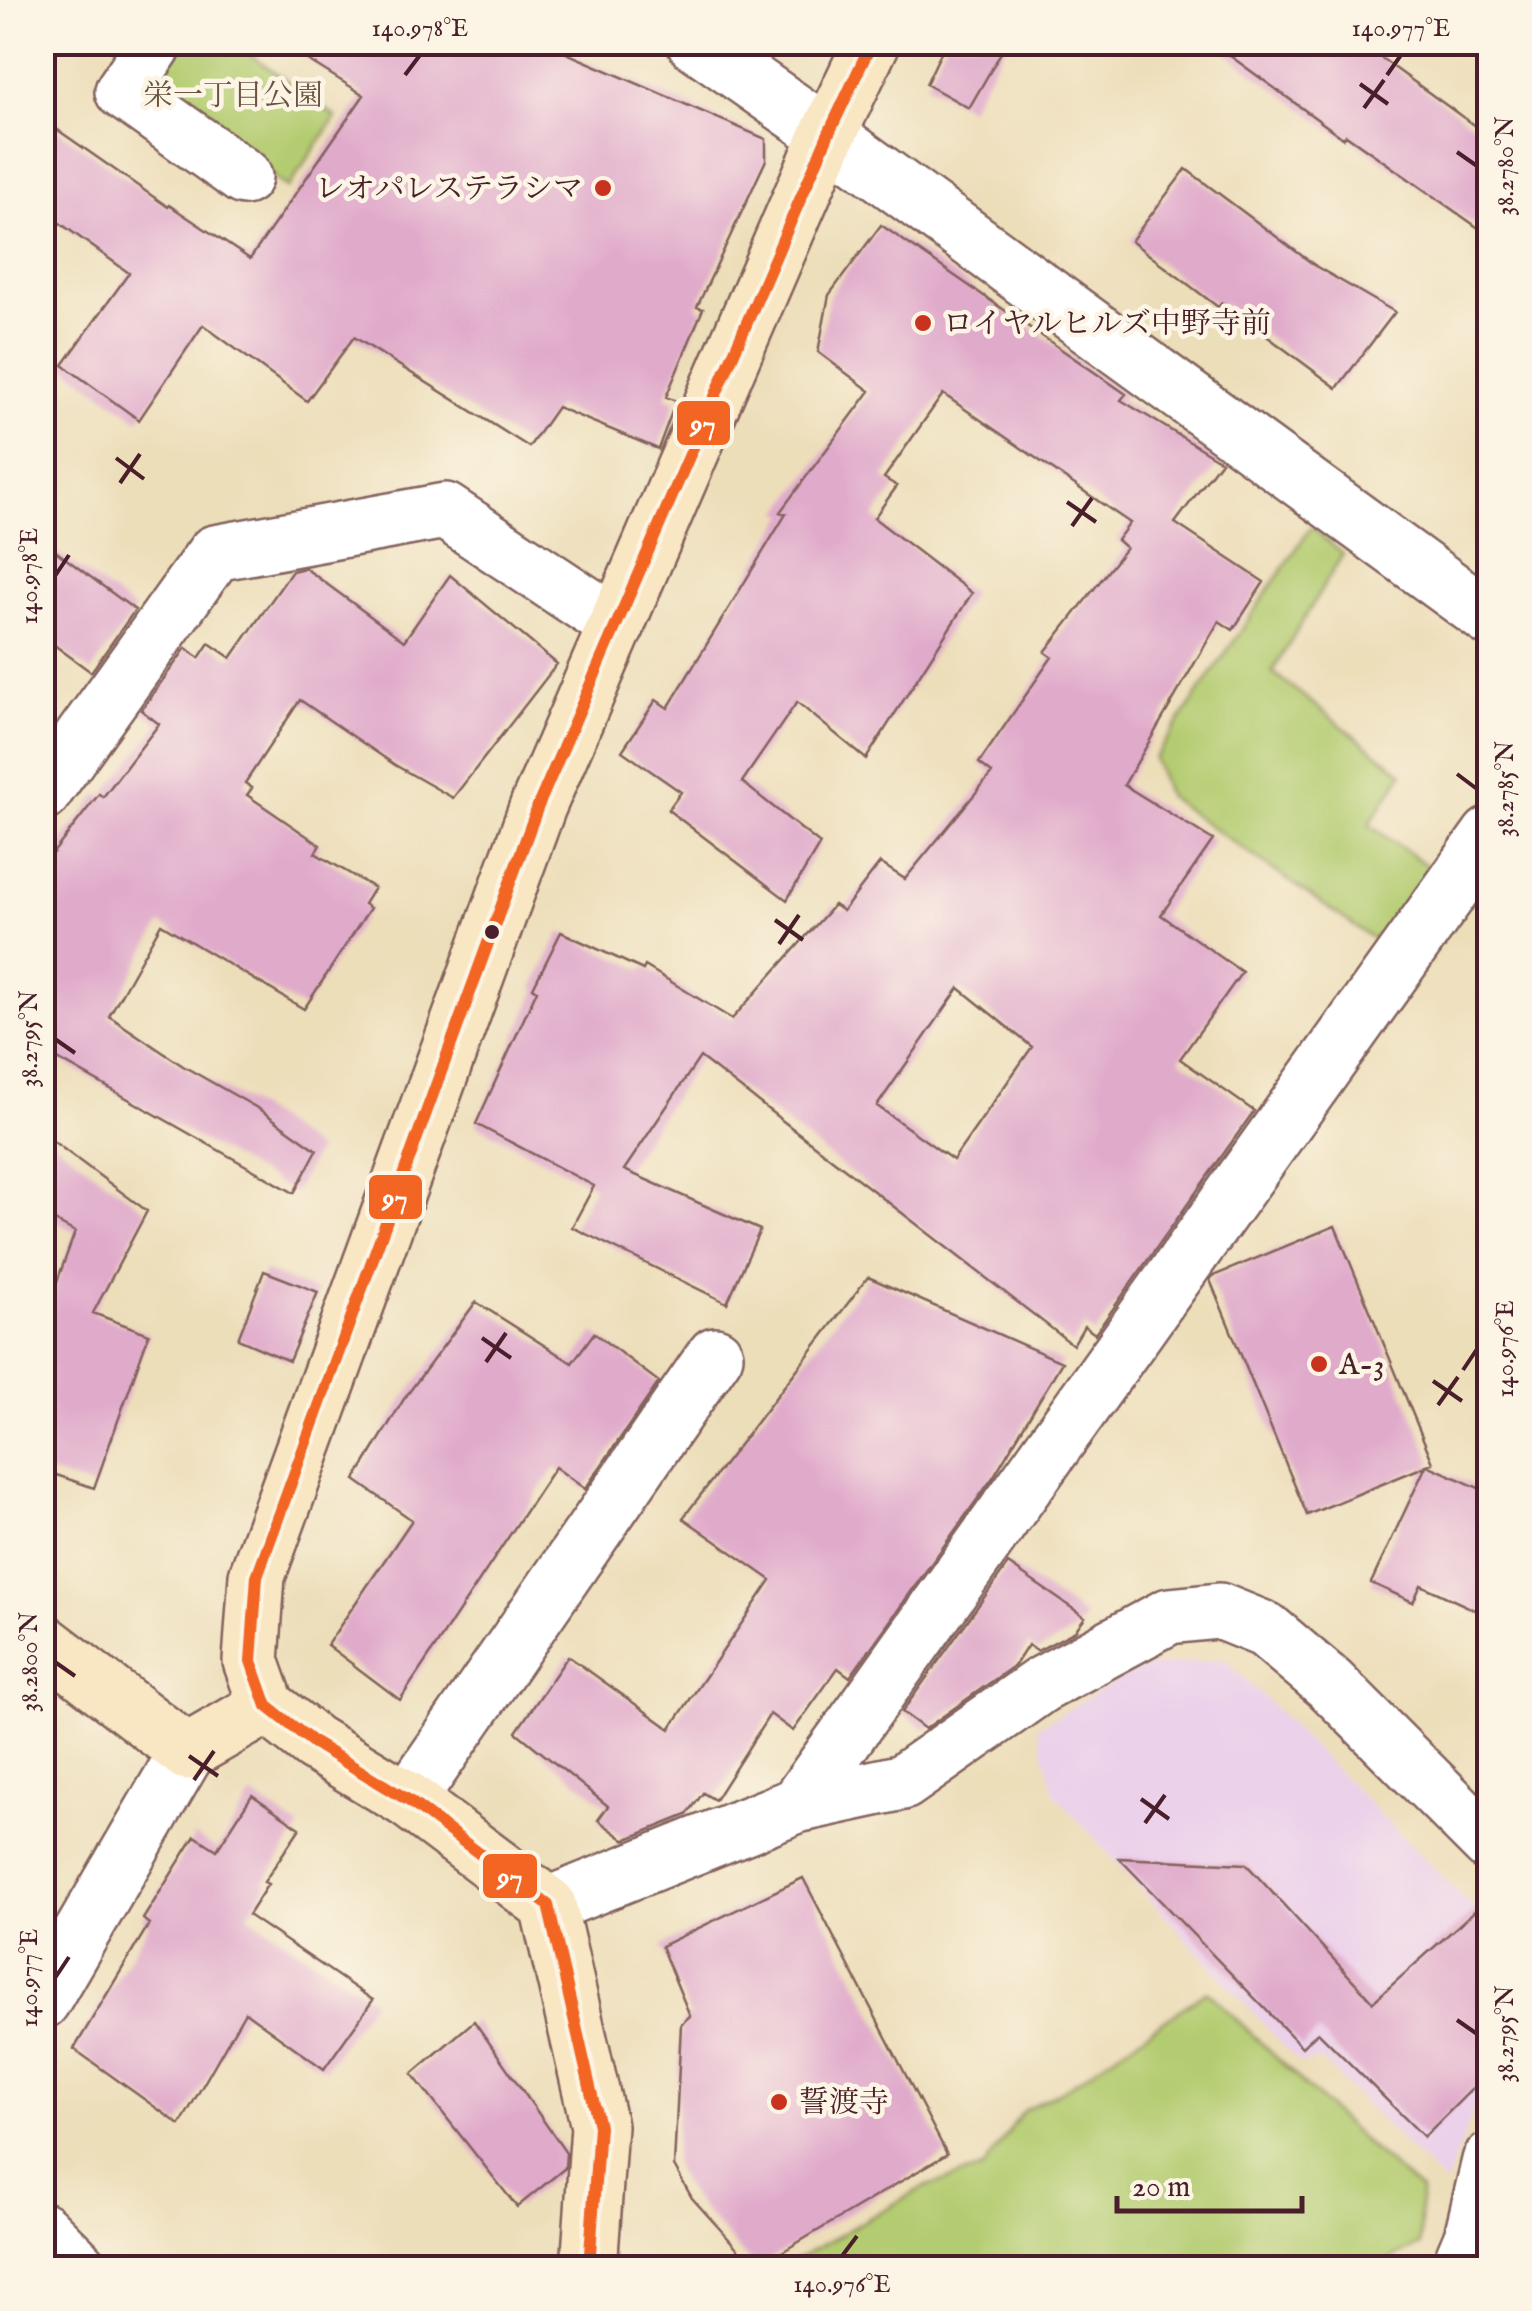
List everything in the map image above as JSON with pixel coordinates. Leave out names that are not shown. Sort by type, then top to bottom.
[{"type":"street","points":[[156,42],[122,91],[244,177]]},
{"type":"street","points":[[695,42],[1490,618]]},
{"type":"street","points":[[589,2268],[598,2126],[548,1905],[408,1800],[314,1743],[267,1706],[252,1661],[257,1576],[538,806],[828,135],[872,42]]},
{"type":"street","points":[[42,794],[214,552],[445,511],[616,625]]},
{"type":"street","points":[[797,1805],[1490,835]]},
{"type":"street","points":[[408,1800],[715,1355]]},
{"type":"street","points":[[548,1905],[797,1805],[903,1782],[1040,1685],[1170,1616],[1219,1611],[1266,1630],[1330,1684],[1490,1844]]},
{"type":"street","points":[[42,1642],[187,1752]]},
{"type":"street","points":[[42,2000],[187,1752],[267,1706]]},
{"type":"street","points":[[1459,2268],[1472,2237],[1490,2161]]},
{"type":"street","points":[[42,2230],[80,2268]]},
{"type":"shaded area","points":[[1225,1659],[1489,1924],[1489,2089],[1477,2101],[1445,2185],[1321,2060],[1299,2063],[1055,1795],[1037,1727],[1138,1668]]},
{"type":"green space","name":"栄一丁目公園","points":[[181,43],[235,43],[336,117],[288,188],[161,95],[162,70]]},
{"type":"green space","points":[[1311,527],[1343,554],[1272,672],[1403,773],[1369,825],[1442,876],[1392,952],[1168,797],[1154,759]]},
{"type":"green space","points":[[1207,1991],[1364,2142],[1420,2190],[1420,2245],[1371,2268],[781,2268],[924,2187],[983,2169],[1023,2111],[1071,2085]]},
{"type":"building","points":[[279,42],[541,42],[766,139],[766,160],[697,307],[703,309],[666,397],[676,401],[658,449],[557,407],[529,447],[354,337],[307,401],[203,325],[139,420],[63,365],[129,273],[42,210],[42,119],[250,259],[364,95]]},
{"type":"building","points":[[946,42],[1007,42],[969,108],[926,84]]},
{"type":"building","points":[[1211,42],[1359,42],[1490,137],[1490,236],[1346,135],[1343,138]]},
{"type":"building","points":[[1186,169],[1317,267],[1395,312],[1337,388],[1222,303],[1218,307],[1131,241]]},
{"type":"building","points":[[881,225],[1126,394],[1121,400],[1221,461],[1175,523],[1264,582],[1233,630],[1219,621],[1124,785],[1213,840],[1161,915],[1242,972],[1180,1059],[1254,1111],[1095,1334],[1084,1326],[1073,1345],[700,1057],[624,1170],[760,1230],[727,1303],[572,1227],[594,1186],[476,1124],[561,932],[643,970],[645,966],[732,1019],[834,905],[843,911],[880,863],[905,879],[992,773],[979,763],[1052,657],[1045,652],[1126,548],[1117,540],[1130,523],[943,394],[884,478],[897,486],[874,518],[972,593],[866,759],[797,702],[742,782],[820,844],[787,900],[668,810],[681,792],[622,751],[656,700],[668,708],[786,514],[780,512],[870,391],[818,352],[829,295]],"holes":[[[959,988],[1032,1047],[953,1160],[877,1106]]]},
{"type":"building","points":[[42,541],[135,610],[91,672],[42,636]]},
{"type":"building","points":[[305,568],[404,641],[450,575],[557,664],[453,798],[395,765],[300,700],[245,783],[252,788],[247,795],[320,845],[315,853],[374,888],[364,904],[370,908],[304,1009],[161,924],[109,1016],[183,1066],[259,1109],[317,1150],[294,1193],[42,1050],[42,867],[159,724],[141,710],[186,648],[199,658],[209,643],[231,658],[292,571]]},
{"type":"building","points":[[42,1133],[147,1211],[93,1313],[149,1334],[94,1488],[42,1470],[42,1294],[51,1298],[75,1232],[42,1214]]},
{"type":"building","name":"A-3","points":[[1335,1226],[1433,1463],[1427,1465],[1490,1493],[1490,1617],[1421,1585],[1413,1602],[1371,1583],[1426,1466],[1307,1515],[1210,1280]]},
{"type":"building","points":[[264,1271],[318,1292],[289,1361],[238,1339]]},
{"type":"building","points":[[868,1277],[1062,1362],[994,1476],[850,1677],[838,1668],[793,1731],[770,1714],[715,1800],[703,1793],[687,1815],[625,1840],[598,1820],[608,1806],[516,1732],[568,1656],[670,1729],[771,1580],[683,1518]]},
{"type":"building","points":[[476,1302],[572,1363],[594,1333],[659,1382],[585,1489],[555,1467],[400,1700],[327,1645],[412,1520],[355,1480],[404,1399]]},
{"type":"building","points":[[1008,1564],[1085,1617],[1075,1631],[1037,1651],[1028,1645],[1015,1665],[925,1729],[902,1712]]},
{"type":"building","points":[[252,1795],[300,1828],[264,1882],[268,1884],[248,1915],[373,2000],[324,2069],[245,2012],[180,2125],[74,2049],[149,1924],[143,1919],[195,1836],[217,1850]]},
{"type":"building","points":[[1119,1858],[1246,1864],[1373,2002],[1490,1897],[1490,2071],[1424,2137],[1318,2032],[1302,2047]]},
{"type":"building","name":"誓渡寺","points":[[803,1878],[947,2154],[755,2268],[692,2198],[674,2166],[681,2024],[690,2016],[661,1946]]},
{"type":"building","points":[[474,2021],[566,2153],[565,2168],[517,2207],[412,2074]]},
{"type":"transit line","name":"97","points":[[589,2268],[599,2126],[548,1905],[408,1800],[314,1743],[267,1706],[251,1661],[257,1576],[538,806],[828,135],[872,42]]},
{"type":"place","name":"レオパレステラシマ","points":[[603,188]]},
{"type":"place","name":"ロイヤルヒルズ中野寺前","points":[[923,323]]},
{"type":"place","name":"A-3","points":[[1319,1364]]},
{"type":"place","name":"誓渡寺","points":[[779,2102]]}]
